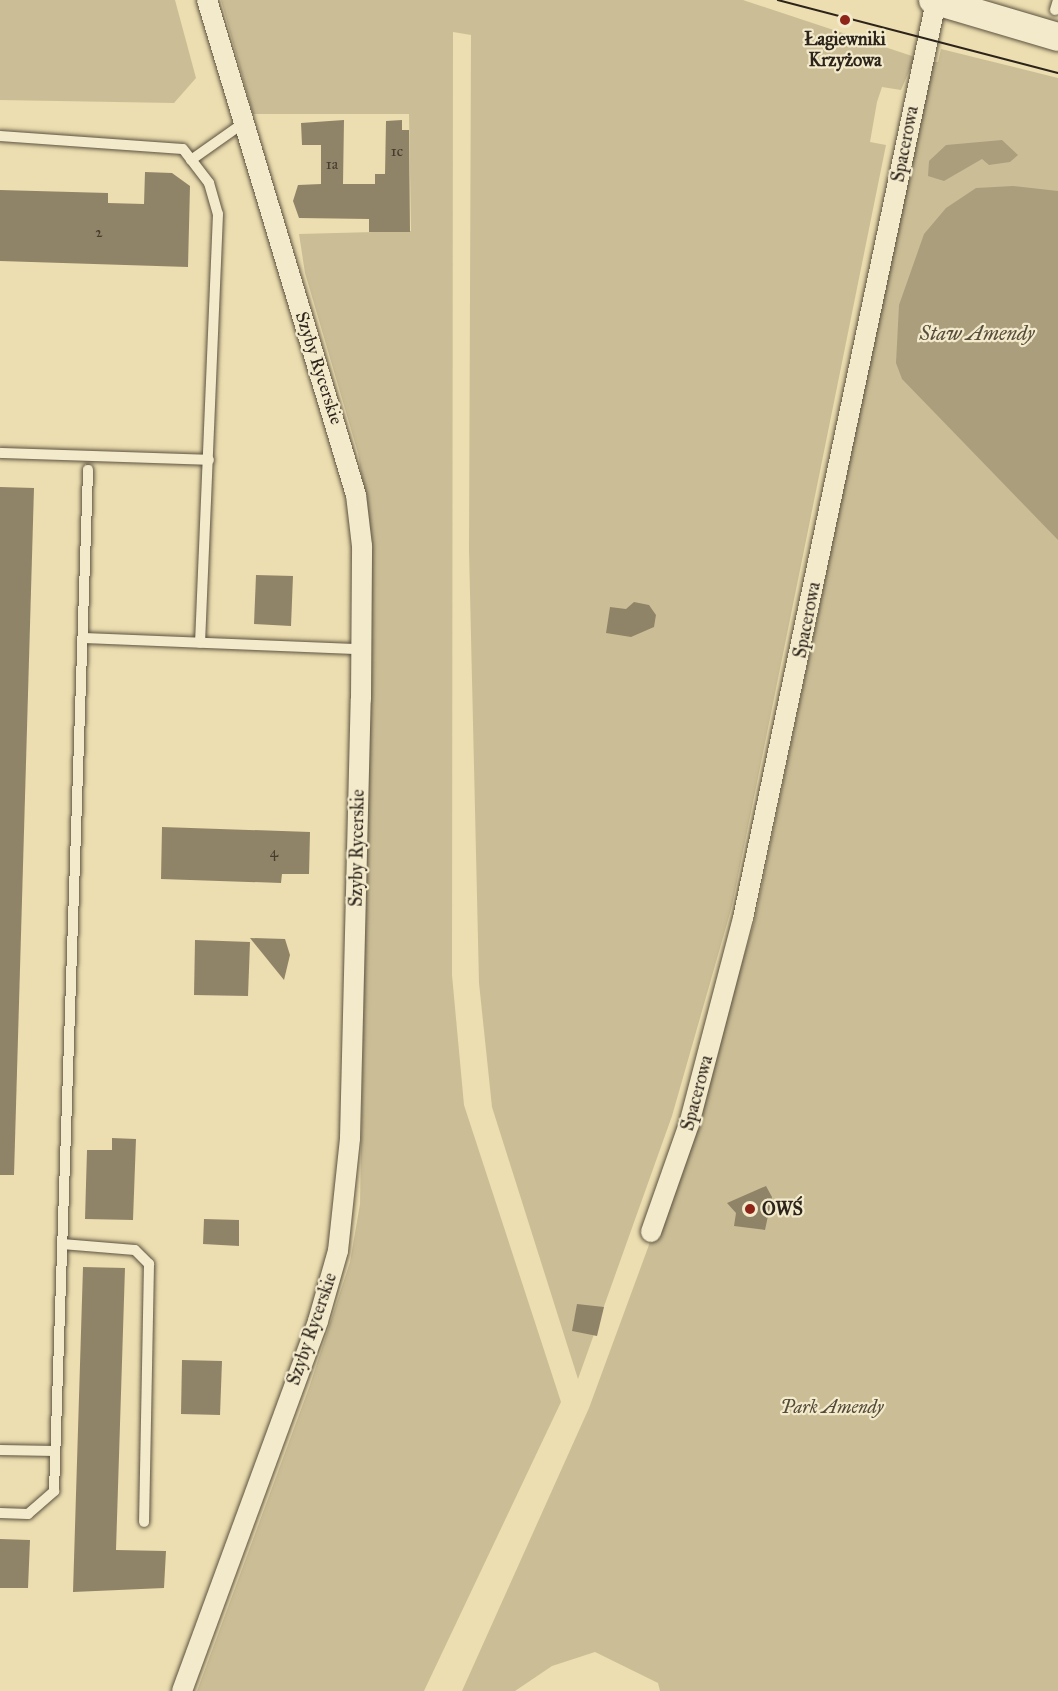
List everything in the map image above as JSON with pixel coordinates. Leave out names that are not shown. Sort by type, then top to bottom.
[{"type":"main road","points":[[934,1],[1057,16]]},
{"type":"street","name":"Szyby Rycerskie","points":[[182,1691],[318,1321],[338,1251],[350,1138],[362,649],[356,495],[242,124],[207,0]]},
{"type":"street","name":"Spacerowa","points":[[651,1232],[690,1124],[743,918],[934,1]]},
{"type":"lane","points":[[191,160],[242,124]]},
{"type":"lane","points":[[0,136],[183,149],[209,183],[218,214],[200,643]]},
{"type":"lane","points":[[0,453],[209,460]]},
{"type":"lane","points":[[0,1513],[28,1514],[54,1491],[88,470]]},
{"type":"lane","points":[[83,638],[362,649]]},
{"type":"lane","points":[[62,1244],[135,1250],[148,1264],[144,1522]]},
{"type":"lane","points":[[0,1449],[55,1451]]},
{"type":"green space","points":[[0,0],[175,0],[196,78],[174,103],[0,100]]},
{"type":"green space","points":[[221,0],[743,0],[915,57],[901,90],[882,87],[877,102],[870,142],[886,145],[732,906],[672,1116],[578,1379],[492,1107],[479,983],[469,550],[471,35],[453,32],[452,975],[464,1105],[561,1402],[424,1691],[197,1691],[310,1385],[350,1262],[360,1204],[372,542],[358,453],[305,273],[299,234],[411,231],[409,114],[253,114]]},
{"type":"green space","name":"Park Amendy","points":[[941,49],[1058,78],[1058,1691],[660,1691],[658,1683],[595,1652],[552,1666],[515,1691],[462,1691],[589,1408],[692,1128],[754,923],[932,62],[938,62]]},
{"type":"water","points":[[1002,140],[1018,155],[1010,162],[989,165],[982,159],[944,181],[928,176],[929,161],[946,145]]},
{"type":"water","name":"Staw Amendy","points":[[1013,186],[1058,191],[1058,540],[902,379],[896,363],[899,305],[924,234],[946,208],[976,188]]},
{"type":"building","points":[[344,120],[343,184],[375,184],[375,174],[385,174],[386,121],[402,120],[402,130],[409,130],[410,232],[369,232],[369,219],[299,218],[293,201],[298,185],[321,184],[321,145],[302,145],[301,123]]},
{"type":"building","points":[[145,172],[172,173],[190,186],[188,267],[0,261],[0,190],[108,193],[108,203],[144,204]]},
{"type":"building","points":[[0,487],[34,488],[14,1175],[0,1175]]},
{"type":"building","points":[[256,575],[293,576],[291,626],[254,624]]},
{"type":"building","points":[[634,602],[649,605],[656,615],[654,627],[631,637],[606,633],[610,607],[626,609]]},
{"type":"building","points":[[162,827],[310,832],[309,874],[282,874],[281,883],[161,879]]},
{"type":"building","points":[[250,938],[285,939],[290,955],[284,980]]},
{"type":"building","points":[[195,940],[250,942],[248,996],[194,995]]},
{"type":"building","points":[[112,1138],[136,1139],[133,1220],[85,1219],[87,1150],[112,1150]]},
{"type":"building","name":"OWŚ","points":[[766,1186],[772,1197],[765,1230],[734,1226],[736,1213],[727,1203]]},
{"type":"building","points":[[204,1219],[239,1220],[239,1246],[203,1244]]},
{"type":"building","points":[[83,1267],[125,1268],[116,1550],[166,1551],[164,1588],[73,1592]]},
{"type":"building","points":[[577,1304],[604,1307],[597,1336],[572,1331]]},
{"type":"building","points":[[182,1360],[222,1361],[220,1415],[181,1414]]},
{"type":"building","points":[[0,1539],[30,1540],[28,1588],[0,1588]]},
{"type":"tram line","points":[[778,0],[1058,73]]},
{"type":"place","name":"Łagiewniki Krzyżowa","points":[[845,20]]},
{"type":"place","name":"OWŚ","points":[[750,1209]]}]
